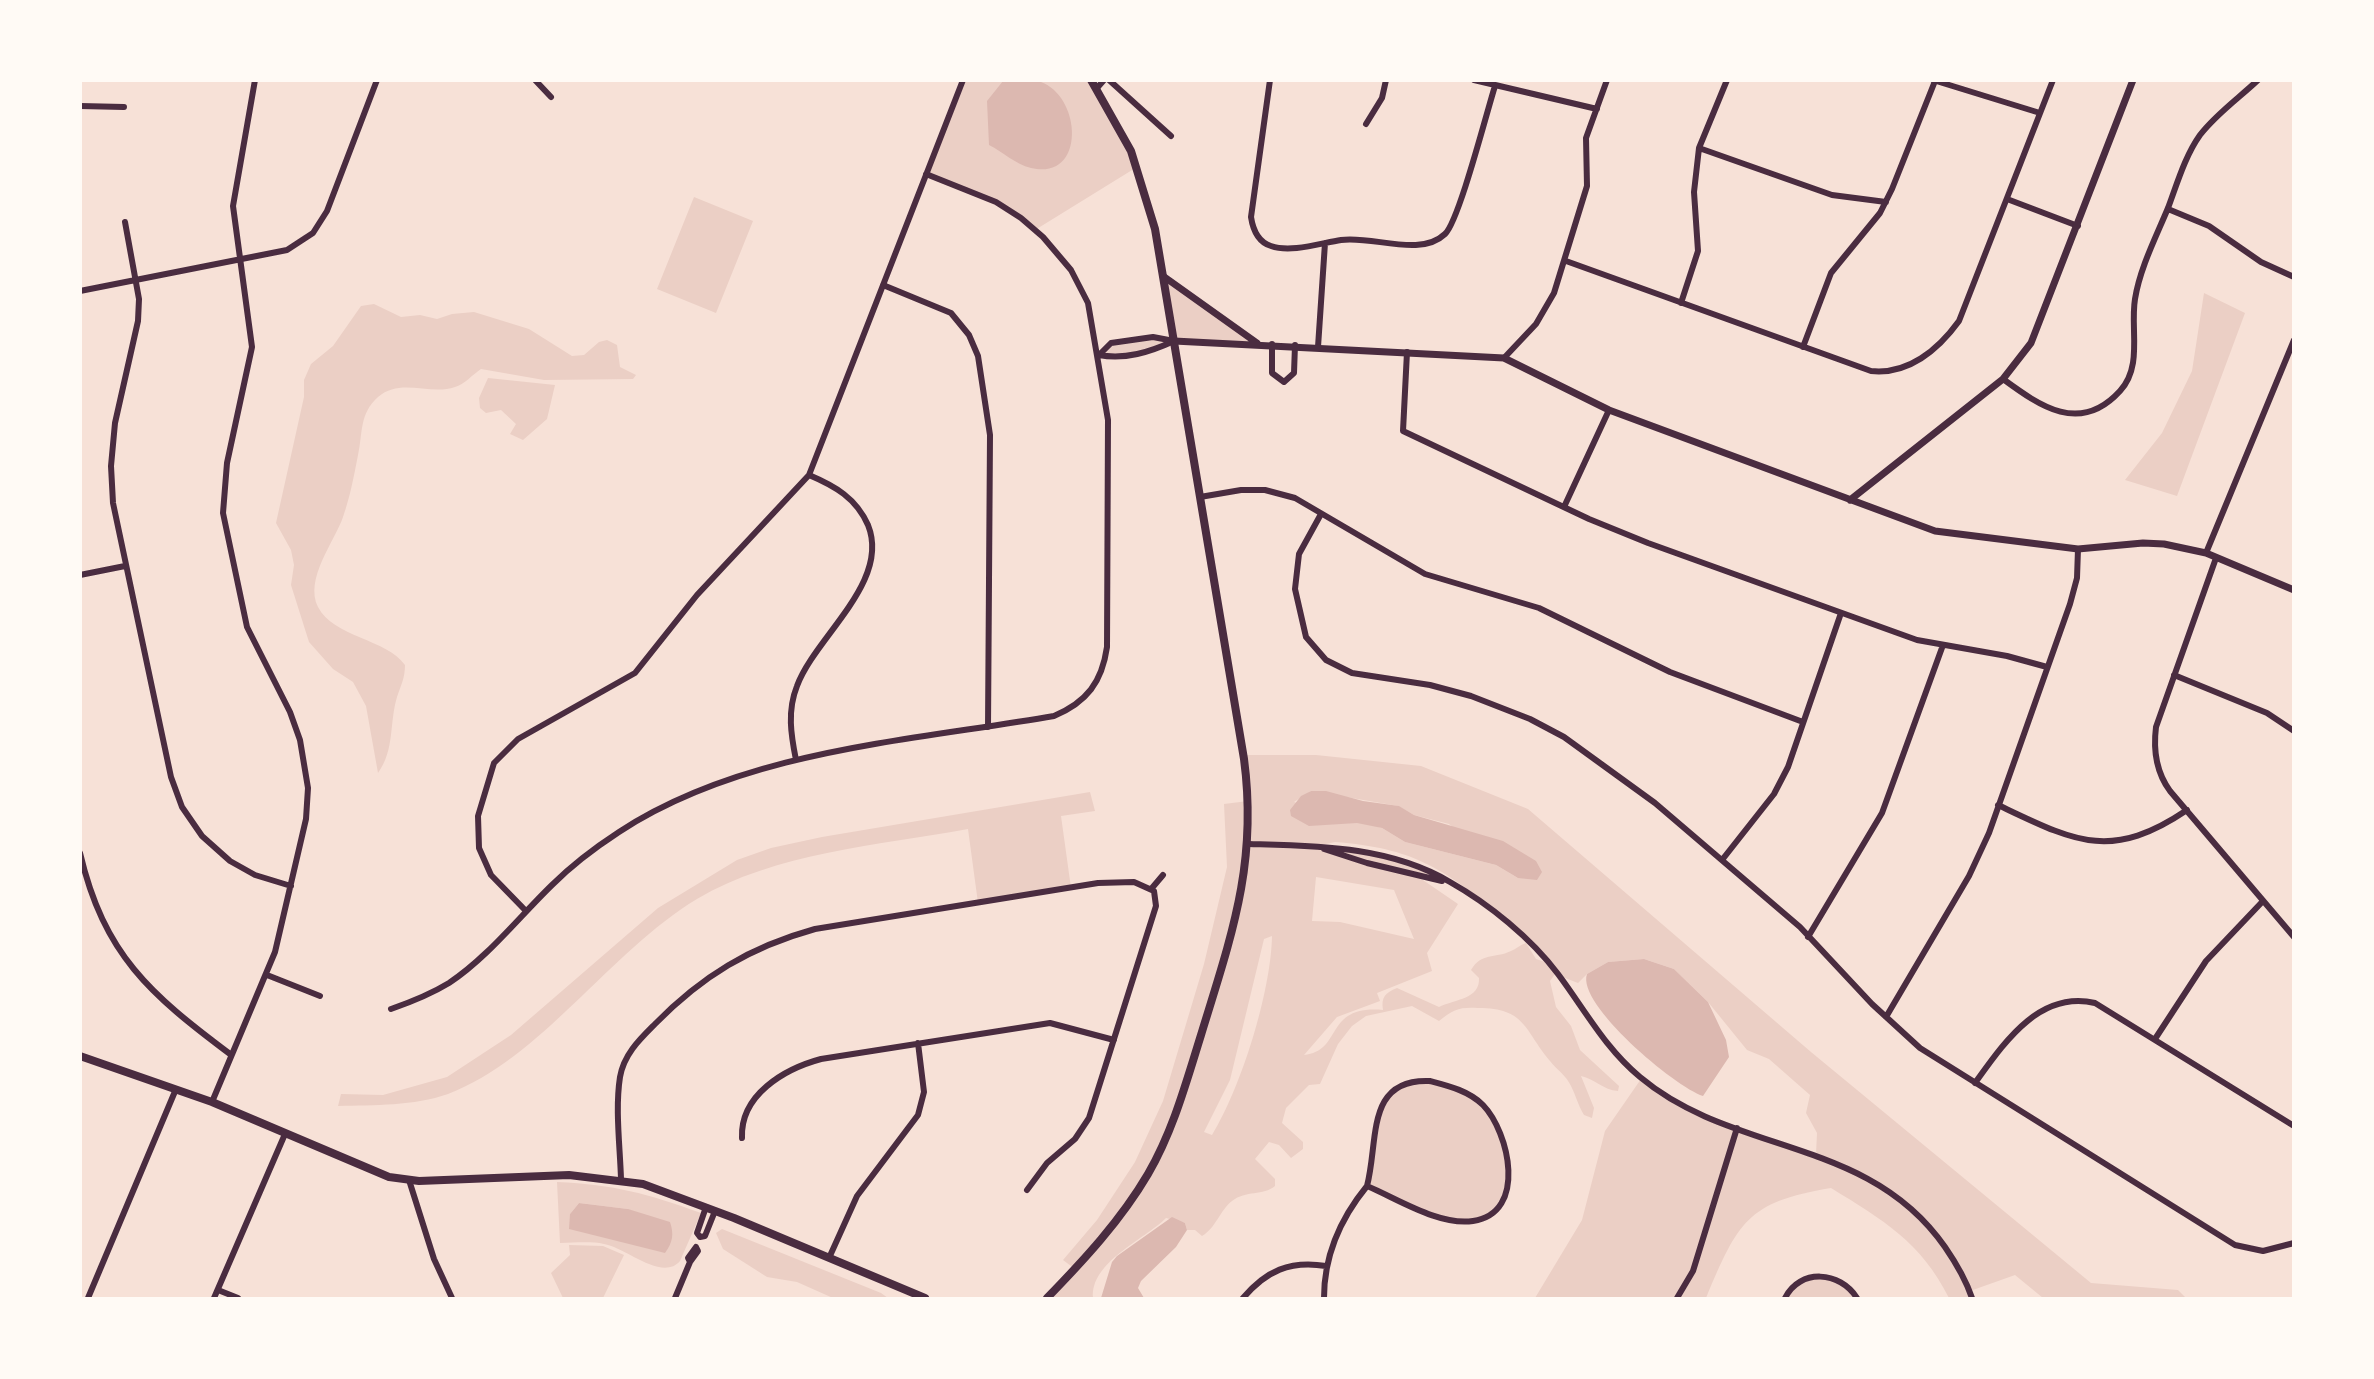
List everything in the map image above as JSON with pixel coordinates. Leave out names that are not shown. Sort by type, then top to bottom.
[{"type":"main road","points":[[1047,1298],[1091,1251],[1127,1206],[1148,1174],[1170,1129],[1226,952],[1244,879],[1249,844],[1244,759],[1155,229],[1137,167],[1094,84]]},
{"type":"main road","points":[[80,1056],[212,1102],[373,1171],[409,1180],[569,1175],[621,1179],[710,1209],[925,1298]]},
{"type":"street","points":[[212,1102],[230,1054],[267,975],[306,819],[305,762],[290,712],[247,627],[223,513],[227,463],[252,347],[233,206],[255,80]]},
{"type":"street","points":[[80,291],[287,250],[304,241],[321,224],[377,80]]},
{"type":"street","points":[[535,80],[551,97]]},
{"type":"street","points":[[526,911],[491,875],[479,849],[478,816],[494,763],[518,739],[635,673],[697,595],[809,475],[964,80]]},
{"type":"street","points":[[1094,84],[1106,80],[1171,136]]},
{"type":"street","points":[[1270,80],[1251,217],[1257,236],[1268,245],[1281,248],[1344,239],[1422,244],[1437,240],[1453,222],[1495,86]]},
{"type":"street","points":[[1366,124],[1373,117],[1386,80]]},
{"type":"street","points":[[1474,80],[1597,108]]},
{"type":"street","points":[[1504,358],[1545,311],[1566,261],[1587,186],[1586,138],[1607,80]]},
{"type":"street","points":[[1681,303],[1699,243],[1694,192],[1699,148],[1727,80]]},
{"type":"street","points":[[1566,261],[1871,371],[1894,372],[1913,365],[1948,336],[1959,321],[2053,80]]},
{"type":"street","points":[[1850,500],[2003,379],[2031,342],[2133,80]]},
{"type":"street","points":[[2003,379],[2039,406],[2059,413],[2092,410],[2122,390],[2134,360],[2135,298],[2192,148],[2201,133],[2259,80]]},
{"type":"street","points":[[1803,347],[1832,273],[1886,202],[1934,81],[2040,113]]},
{"type":"street","points":[[80,106],[124,107]]},
{"type":"street","points":[[1699,148],[1832,195],[1886,202]]},
{"type":"street","points":[[391,1009],[449,983],[477,961],[585,857],[660,807],[722,780],[796,760],[1054,716],[1072,709],[1089,694],[1104,665],[1108,420],[1093,320],[1083,290],[1072,270],[1043,237],[996,202],[926,174]]},
{"type":"street","points":[[2007,199],[2078,226]]},
{"type":"street","points":[[2168,209],[2208,226],[2261,262],[2294,277]]},
{"type":"street","points":[[125,222],[135,280],[138,321],[115,423],[111,466],[113,503],[171,777],[182,807],[202,836],[230,861],[255,874],[291,886]]},
{"type":"street","points":[[1318,346],[1325,243]]},
{"type":"street","points":[[1163,276],[1257,344]]},
{"type":"street","points":[[883,285],[951,313],[970,335],[978,356],[990,435],[988,727]]},
{"type":"street","points":[[1099,355],[1111,343],[1153,337],[1174,341],[1318,346],[1504,358],[1609,410],[1935,531],[2078,549],[2143,543],[2206,553],[2294,590]]},
{"type":"street","points":[[2206,553],[2294,340]]},
{"type":"street","points":[[1099,355],[1113,358],[1151,352],[1174,341]]},
{"type":"street","points":[[1272,344],[1272,373],[1284,382],[1294,373],[1295,345]]},
{"type":"street","points":[[1407,352],[1403,431],[1564,507],[1648,543],[1841,613],[1943,645],[2007,656],[2047,667]]},
{"type":"street","points":[[1564,507],[1609,410]]},
{"type":"street","points":[[796,760],[790,724],[797,685],[863,585],[872,549],[869,529],[856,505],[835,486],[809,475]]},
{"type":"street","points":[[1200,497],[1241,490],[1265,491],[1294,498],[1425,574],[1539,608],[1670,672],[1803,722]]},
{"type":"street","points":[[1321,514],[1299,554],[1295,589],[1306,637],[1326,660],[1352,673],[1430,685],[1471,696],[1530,719],[1564,737],[1620,776],[1722,860],[1808,937],[1920,1048],[2235,1245],[2263,1251],[2294,1243]]},
{"type":"street","points":[[1886,1017],[1969,876],[1998,805],[2077,578],[2078,549]]},
{"type":"street","points":[[2216,558],[2156,727],[2155,754],[2162,779],[2294,937]]},
{"type":"street","points":[[80,575],[125,566]]},
{"type":"street","points":[[1722,860],[1774,794],[1803,722],[1841,613]]},
{"type":"street","points":[[1808,937],[1882,813],[1943,645]]},
{"type":"street","points":[[2174,675],[2267,713],[2294,731]]},
{"type":"street","points":[[1998,805],[2069,838],[2095,842],[2138,837],[2187,810]]},
{"type":"street","points":[[1249,844],[1318,846],[1375,853],[1423,868],[1450,882],[1533,946],[1558,974],[1600,1037],[1641,1079],[1690,1109],[1850,1168],[1895,1195],[1936,1235],[1957,1266],[1972,1298]]},
{"type":"street","points":[[1318,846],[1367,863],[1450,882]]},
{"type":"street","points":[[80,853],[100,918],[133,971],[170,1008],[230,1054]]},
{"type":"street","points":[[1152,888],[1163,875]]},
{"type":"street","points":[[621,1179],[619,1089],[625,1059],[640,1038],[685,993],[729,962],[779,939],[815,929],[1098,883],[1134,882],[1152,888]]},
{"type":"street","points":[[1027,1189],[1047,1163],[1075,1139],[1089,1118],[1156,906],[1152,888]]},
{"type":"street","points":[[2155,1039],[2206,961],[2263,901]]},
{"type":"street","points":[[267,975],[320,996]]},
{"type":"street","points":[[1975,1083],[2014,1034],[2045,1007],[2059,1001],[2081,999],[2095,1003],[2294,1126]]},
{"type":"street","points":[[742,1138],[741,1125],[753,1101],[765,1087],[788,1071],[821,1059],[1050,1023],[1114,1040]]},
{"type":"street","points":[[829,1258],[857,1196],[918,1115],[924,1092],[918,1043]]},
{"type":"street","points":[[1324,1298],[1326,1266],[1344,1218],[1367,1186],[1382,1103],[1398,1086],[1430,1080],[1467,1094],[1483,1105],[1501,1133],[1507,1167],[1507,1191],[1499,1206],[1484,1217],[1473,1221],[1451,1220],[1367,1186]]},
{"type":"street","points":[[88,1298],[176,1089]]},
{"type":"street","points":[[1677,1298],[1693,1271],[1737,1128]]},
{"type":"street","points":[[215,1298],[285,1134]]},
{"type":"street","points":[[409,1180],[434,1259],[452,1298]]},
{"type":"street","points":[[684,1298],[676,1297],[690,1262],[689,1256],[700,1237],[697,1233],[710,1209]]},
{"type":"street","points":[[1243,1298],[1258,1282],[1282,1268],[1308,1263],[1326,1266]]},
{"type":"street","points":[[1785,1298],[1795,1284],[1816,1276],[1836,1279],[1847,1286],[1857,1298]]},
{"type":"street","points":[[218,1290],[238,1298]]},
{"type":"shaded area","points":[[963,80],[1091,81],[1137,167],[1035,230],[996,202],[926,174]]},
{"type":"shaded area","points":[[1003,81],[1041,82],[1055,91],[1070,119],[1072,136],[1069,150],[1062,162],[1049,169],[1031,168],[989,145],[987,101]]},
{"type":"shaded area","points":[[694,197],[753,221],[716,313],[657,289]]},
{"type":"shaded area","points":[[1163,276],[1257,344],[1174,341]]},
{"type":"shaded area","points":[[2204,293],[2245,313],[2177,496],[2125,480],[2162,433],[2192,371]]},
{"type":"shaded area","points":[[374,304],[401,317],[420,315],[437,319],[452,314],[474,312],[529,329],[572,356],[584,355],[599,342],[607,340],[617,345],[620,367],[636,375],[633,379],[544,380],[481,369],[455,387],[436,390],[396,388],[387,391],[372,403],[363,424],[348,502],[322,560],[315,584],[315,596],[318,607],[335,625],[386,649],[405,665],[387,755],[378,773],[366,706],[353,682],[333,669],[309,642],[291,585],[294,565],[291,550],[276,523],[304,397],[304,380],[311,364],[333,346],[361,306]]},
{"type":"shaded area","points":[[1134,339],[1174,341],[1151,352],[1099,355],[1115,344]]},
{"type":"shaded area","points":[[488,378],[555,385],[547,419],[523,440],[510,434],[516,424],[501,410],[486,413],[480,408],[479,398]]},
{"type":"shaded area","points":[[1243,755],[1316,755],[1421,766],[1528,809],[1811,1052],[2091,1283],[2178,1290],[2186,1298],[2043,1298],[2015,1275],[1970,1291],[1972,1298],[1949,1298],[1913,1247],[1884,1222],[1831,1188],[1780,1201],[1749,1220],[1727,1251],[1706,1298],[1535,1298],[1582,1220],[1605,1131],[1641,1079],[1690,1109],[1816,1154],[1817,1133],[1806,1113],[1810,1095],[1769,1059],[1747,1050],[1708,1002],[1674,969],[1644,959],[1608,962],[1587,974],[1578,983],[1555,974],[1550,981],[1556,1007],[1571,1026],[1580,1050],[1619,1086],[1618,1091],[1613,1090],[1581,1076],[1594,1108],[1592,1118],[1584,1115],[1569,1082],[1522,1023],[1506,1012],[1494,1009],[1462,1009],[1453,1011],[1439,1021],[1412,1006],[1366,1016],[1352,1026],[1338,1044],[1320,1084],[1309,1085],[1286,1108],[1282,1123],[1303,1142],[1303,1149],[1291,1158],[1279,1145],[1269,1142],[1255,1159],[1275,1179],[1275,1186],[1232,1201],[1202,1236],[1195,1230],[1187,1230],[1185,1223],[1166,1218],[1109,1263],[1094,1285],[1093,1298],[1047,1298],[1075,1269],[1063,1260],[1097,1220],[1135,1162],[1163,1101],[1204,964],[1227,867],[1224,804],[1248,801]],"holes":[[[1311,791],[1398,806],[1414,815],[1449,824],[1518,878],[1496,865],[1405,842],[1382,828],[1294,802]],[[1335,842],[1386,849],[1425,863],[1461,885],[1501,915],[1534,943],[1551,964],[1536,959],[1526,943],[1505,953],[1484,958],[1471,970],[1479,978],[1476,990],[1466,997],[1439,1007],[1397,988],[1385,996],[1383,1010],[1364,1010],[1351,1014],[1342,1021],[1325,1046],[1304,1055],[1337,1017],[1380,1001],[1377,993],[1432,971],[1427,953],[1458,904],[1420,878],[1450,882],[1375,853],[1321,845]],[[1316,877],[1394,890],[1414,939],[1340,922],[1312,921]],[[1272,936],[1260,1011],[1233,1092],[1212,1135],[1204,1132],[1230,1080],[1264,939]]]},
{"type":"shaded area","points":[[1311,791],[1326,791],[1363,801],[1399,806],[1414,815],[1503,841],[1536,861],[1542,872],[1537,880],[1518,878],[1496,865],[1405,842],[1382,828],[1357,823],[1309,826],[1291,816],[1290,810],[1301,796]]},
{"type":"shaded area","points":[[1090,792],[1095,811],[1061,816],[1071,888],[978,903],[968,829],[828,853],[759,871],[727,883],[665,921],[544,1031],[482,1078],[448,1094],[422,1101],[338,1106],[341,1094],[383,1095],[447,1077],[511,1035],[658,908],[737,860],[771,848],[822,837]]},
{"type":"shaded area","points":[[1644,959],[1674,969],[1708,1002],[1726,1040],[1729,1057],[1703,1096],[1672,1077],[1630,1043],[1611,1023],[1588,987],[1587,974],[1608,962]]},
{"type":"shaded area","points":[[1430,1081],[1463,1093],[1479,1103],[1498,1131],[1504,1149],[1507,1167],[1502,1200],[1491,1213],[1475,1220],[1464,1221],[1436,1215],[1367,1186],[1378,1113],[1398,1086]]},
{"type":"shaded area","points":[[557,1182],[630,1191],[701,1213],[680,1261],[663,1268],[643,1262],[613,1246],[588,1242],[560,1243]],"holes":[[[579,1203],[628,1209],[570,1229],[570,1214]]]},
{"type":"shaded area","points":[[579,1203],[628,1209],[670,1222],[670,1245],[665,1253],[569,1229],[570,1214]]},
{"type":"shaded area","points":[[1172,1217],[1185,1223],[1187,1230],[1176,1247],[1141,1281],[1138,1288],[1144,1298],[1101,1298],[1112,1262],[1117,1256]]},
{"type":"shaded area","points":[[722,1229],[888,1298],[833,1298],[797,1282],[767,1277],[723,1249],[716,1233]]},
{"type":"shaded area","points":[[569,1245],[603,1246],[624,1255],[603,1298],[563,1298],[551,1273],[570,1255]]},
{"type":"shaded area","points":[[1804,1279],[1836,1279],[1857,1298],[1785,1298]]}]
